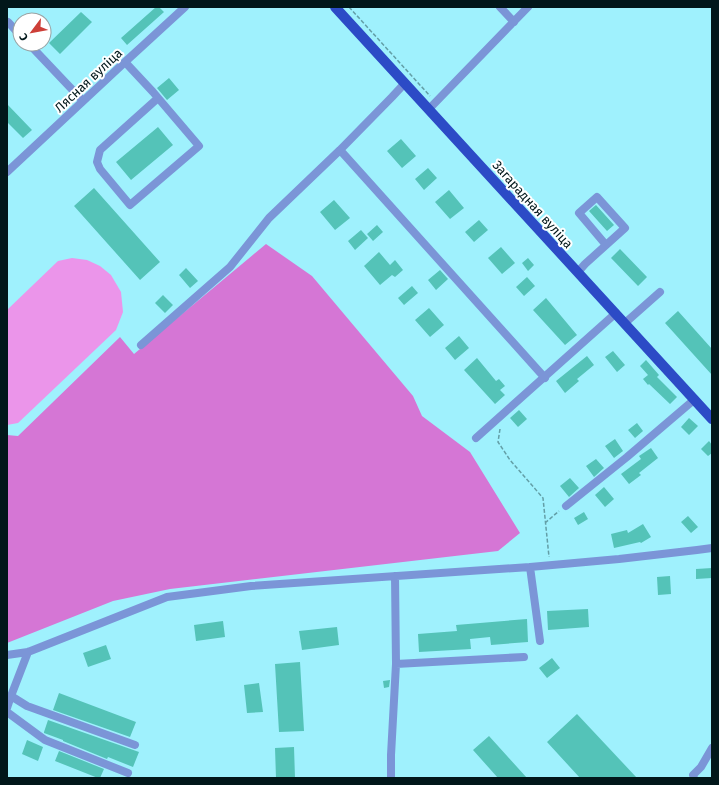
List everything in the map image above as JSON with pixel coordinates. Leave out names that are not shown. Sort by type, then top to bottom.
[{"type":"main road","name":"Загарадная вуліца","points":[[335,7],[405,83],[432,105],[578,272],[712,419]]},
{"type":"street","name":"Лясная вуліца","points":[[7,172],[185,7]]},
{"type":"street","points":[[500,7],[514,22]]},
{"type":"street","points":[[432,105],[528,7]]},
{"type":"street","points":[[37,52],[83,101]]},
{"type":"street","points":[[124,62],[158,98],[200,146],[130,205],[100,169],[97,162],[100,150],[158,98]]},
{"type":"street","points":[[141,345],[230,267],[269,218],[340,150],[405,83]]},
{"type":"street","points":[[340,150],[545,378]]},
{"type":"street","points":[[578,272],[625,228],[597,197],[579,213],[606,245]]},
{"type":"street","points":[[624,323],[660,292]]},
{"type":"street","points":[[476,438],[616,313]]},
{"type":"street","points":[[566,506],[627,458],[694,400]]},
{"type":"street","points":[[7,655],[28,652],[168,597],[251,586],[530,567],[712,548]]},
{"type":"street","points":[[530,567],[540,641]]},
{"type":"street","points":[[391,778],[396,664],[395,576]]},
{"type":"street","points":[[7,708],[28,652]]},
{"type":"street","points":[[396,664],[524,657]]},
{"type":"street","points":[[11,696],[26,706],[135,745]]},
{"type":"street","points":[[7,712],[45,740],[128,772]]},
{"type":"street","points":[[692,777],[701,767],[712,748]]},
{"type":"path","points":[[349,7],[432,105]]},
{"type":"path","points":[[502,415],[498,442],[510,460],[543,498],[550,564]]},
{"type":"path","points":[[545,523],[566,506]]},
{"type":"shaded area","points":[[266,244],[312,276],[413,396],[422,416],[470,452],[520,533],[498,551],[170,589],[113,601],[7,643],[7,435],[18,436],[120,337],[134,354]]},
{"type":"shaded area","points":[[72,258],[87,260],[100,266],[111,275],[121,292],[123,312],[116,330],[18,423],[7,425],[7,310],[58,261]]},
{"type":"building","points":[[156,7],[159,7],[164,12],[127,45],[121,38]]},
{"type":"building","points":[[81,12],[92,22],[60,54],[52,46],[52,40]]},
{"type":"building","points":[[169,78],[179,90],[167,100],[157,88]]},
{"type":"building","points":[[7,104],[32,130],[23,138],[7,122]]},
{"type":"building","points":[[158,127],[173,145],[131,180],[116,162]]},
{"type":"building","points":[[401,139],[416,156],[402,168],[387,151]]},
{"type":"building","points":[[428,168],[437,178],[424,190],[415,179]]},
{"type":"building","points":[[94,188],[160,262],[140,280],[74,206]]},
{"type":"building","points":[[449,190],[464,208],[450,219],[435,202]]},
{"type":"building","points":[[334,200],[350,218],[335,230],[320,212]]},
{"type":"building","points":[[596,205],[614,225],[607,231],[589,211]]},
{"type":"building","points":[[479,220],[488,230],[474,242],[465,232]]},
{"type":"building","points":[[377,225],[383,232],[373,241],[367,234]]},
{"type":"building","points":[[361,230],[368,238],[355,250],[348,241]]},
{"type":"building","points":[[501,247],[515,263],[502,274],[488,258]]},
{"type":"building","points":[[620,249],[647,277],[638,286],[611,258]]},
{"type":"building","points":[[379,252],[390,265],[395,260],[403,270],[395,277],[392,275],[380,285],[364,266]]},
{"type":"building","points":[[528,258],[534,265],[528,271],[522,263]]},
{"type":"building","points":[[186,268],[198,281],[190,288],[179,275]]},
{"type":"building","points":[[440,270],[448,279],[436,290],[428,280]]},
{"type":"building","points":[[527,277],[535,286],[524,296],[516,287]]},
{"type":"building","points":[[412,286],[418,293],[404,305],[398,298]]},
{"type":"building","points":[[163,295],[173,305],[165,313],[155,303]]},
{"type":"building","points":[[546,298],[577,335],[565,345],[533,310]]},
{"type":"building","points":[[429,308],[444,325],[430,337],[415,320]]},
{"type":"building","points":[[678,311],[712,349],[712,375],[665,323]]},
{"type":"building","points":[[459,336],[469,348],[455,360],[445,348]]},
{"type":"building","points":[[613,351],[625,365],[617,372],[605,357]]},
{"type":"building","points":[[587,356],[594,365],[577,379],[579,381],[565,393],[556,381]]},
{"type":"building","points":[[477,358],[496,381],[499,379],[505,386],[500,390],[505,395],[495,404],[464,370]]},
{"type":"building","points":[[646,360],[659,375],[657,377],[677,397],[670,404],[643,379],[648,375],[640,366]]},
{"type":"building","points":[[519,410],[527,419],[518,427],[510,418]]},
{"type":"building","points":[[689,418],[698,426],[689,435],[681,427]]},
{"type":"building","points":[[637,423],[643,431],[635,438],[628,430]]},
{"type":"building","points":[[615,439],[623,451],[614,458],[605,446]]},
{"type":"building","points":[[709,441],[712,445],[712,453],[708,456],[701,449]]},
{"type":"building","points":[[651,448],[658,458],[639,473],[641,475],[629,484],[621,474],[641,459],[639,456]]},
{"type":"building","points":[[596,459],[604,468],[594,477],[586,466]]},
{"type":"building","points":[[570,478],[579,488],[569,497],[560,486]]},
{"type":"building","points":[[604,487],[614,499],[605,507],[595,495]]},
{"type":"building","points":[[584,512],[588,519],[578,525],[574,518]]},
{"type":"building","points":[[688,516],[698,527],[691,533],[681,522]]},
{"type":"building","points":[[643,524],[651,537],[641,543],[614,548],[611,534],[627,530],[628,533]]},
{"type":"building","points":[[712,568],[712,578],[696,579],[696,569]]},
{"type":"building","points":[[670,576],[671,594],[658,595],[657,577]]},
{"type":"building","points":[[588,609],[589,627],[548,630],[547,611]]},
{"type":"building","points":[[527,619],[528,642],[491,645],[490,637],[470,639],[471,649],[419,652],[418,634],[457,631],[456,625]]},
{"type":"building","points":[[223,621],[225,637],[196,641],[194,625]]},
{"type":"building","points":[[337,627],[339,645],[302,650],[299,631]]},
{"type":"building","points":[[106,645],[111,659],[88,667],[83,653]]},
{"type":"building","points":[[552,658],[560,668],[547,678],[539,668]]},
{"type":"building","points":[[300,662],[304,731],[279,732],[275,664]]},
{"type":"building","points":[[390,680],[389,687],[384,688],[383,681]]},
{"type":"building","points":[[259,683],[263,712],[247,713],[244,685]]},
{"type":"building","points":[[59,693],[136,722],[130,737],[53,710]]},
{"type":"building","points":[[577,714],[637,778],[580,778],[547,742]]},
{"type":"building","points":[[48,720],[139,752],[133,767],[108,757],[107,759],[44,733]]},
{"type":"building","points":[[489,736],[527,778],[498,778],[473,750]]},
{"type":"building","points":[[27,740],[43,747],[38,761],[22,754]]},
{"type":"building","points":[[294,747],[295,778],[276,778],[275,748]]},
{"type":"building","points":[[59,751],[104,769],[100,778],[55,761]]}]
